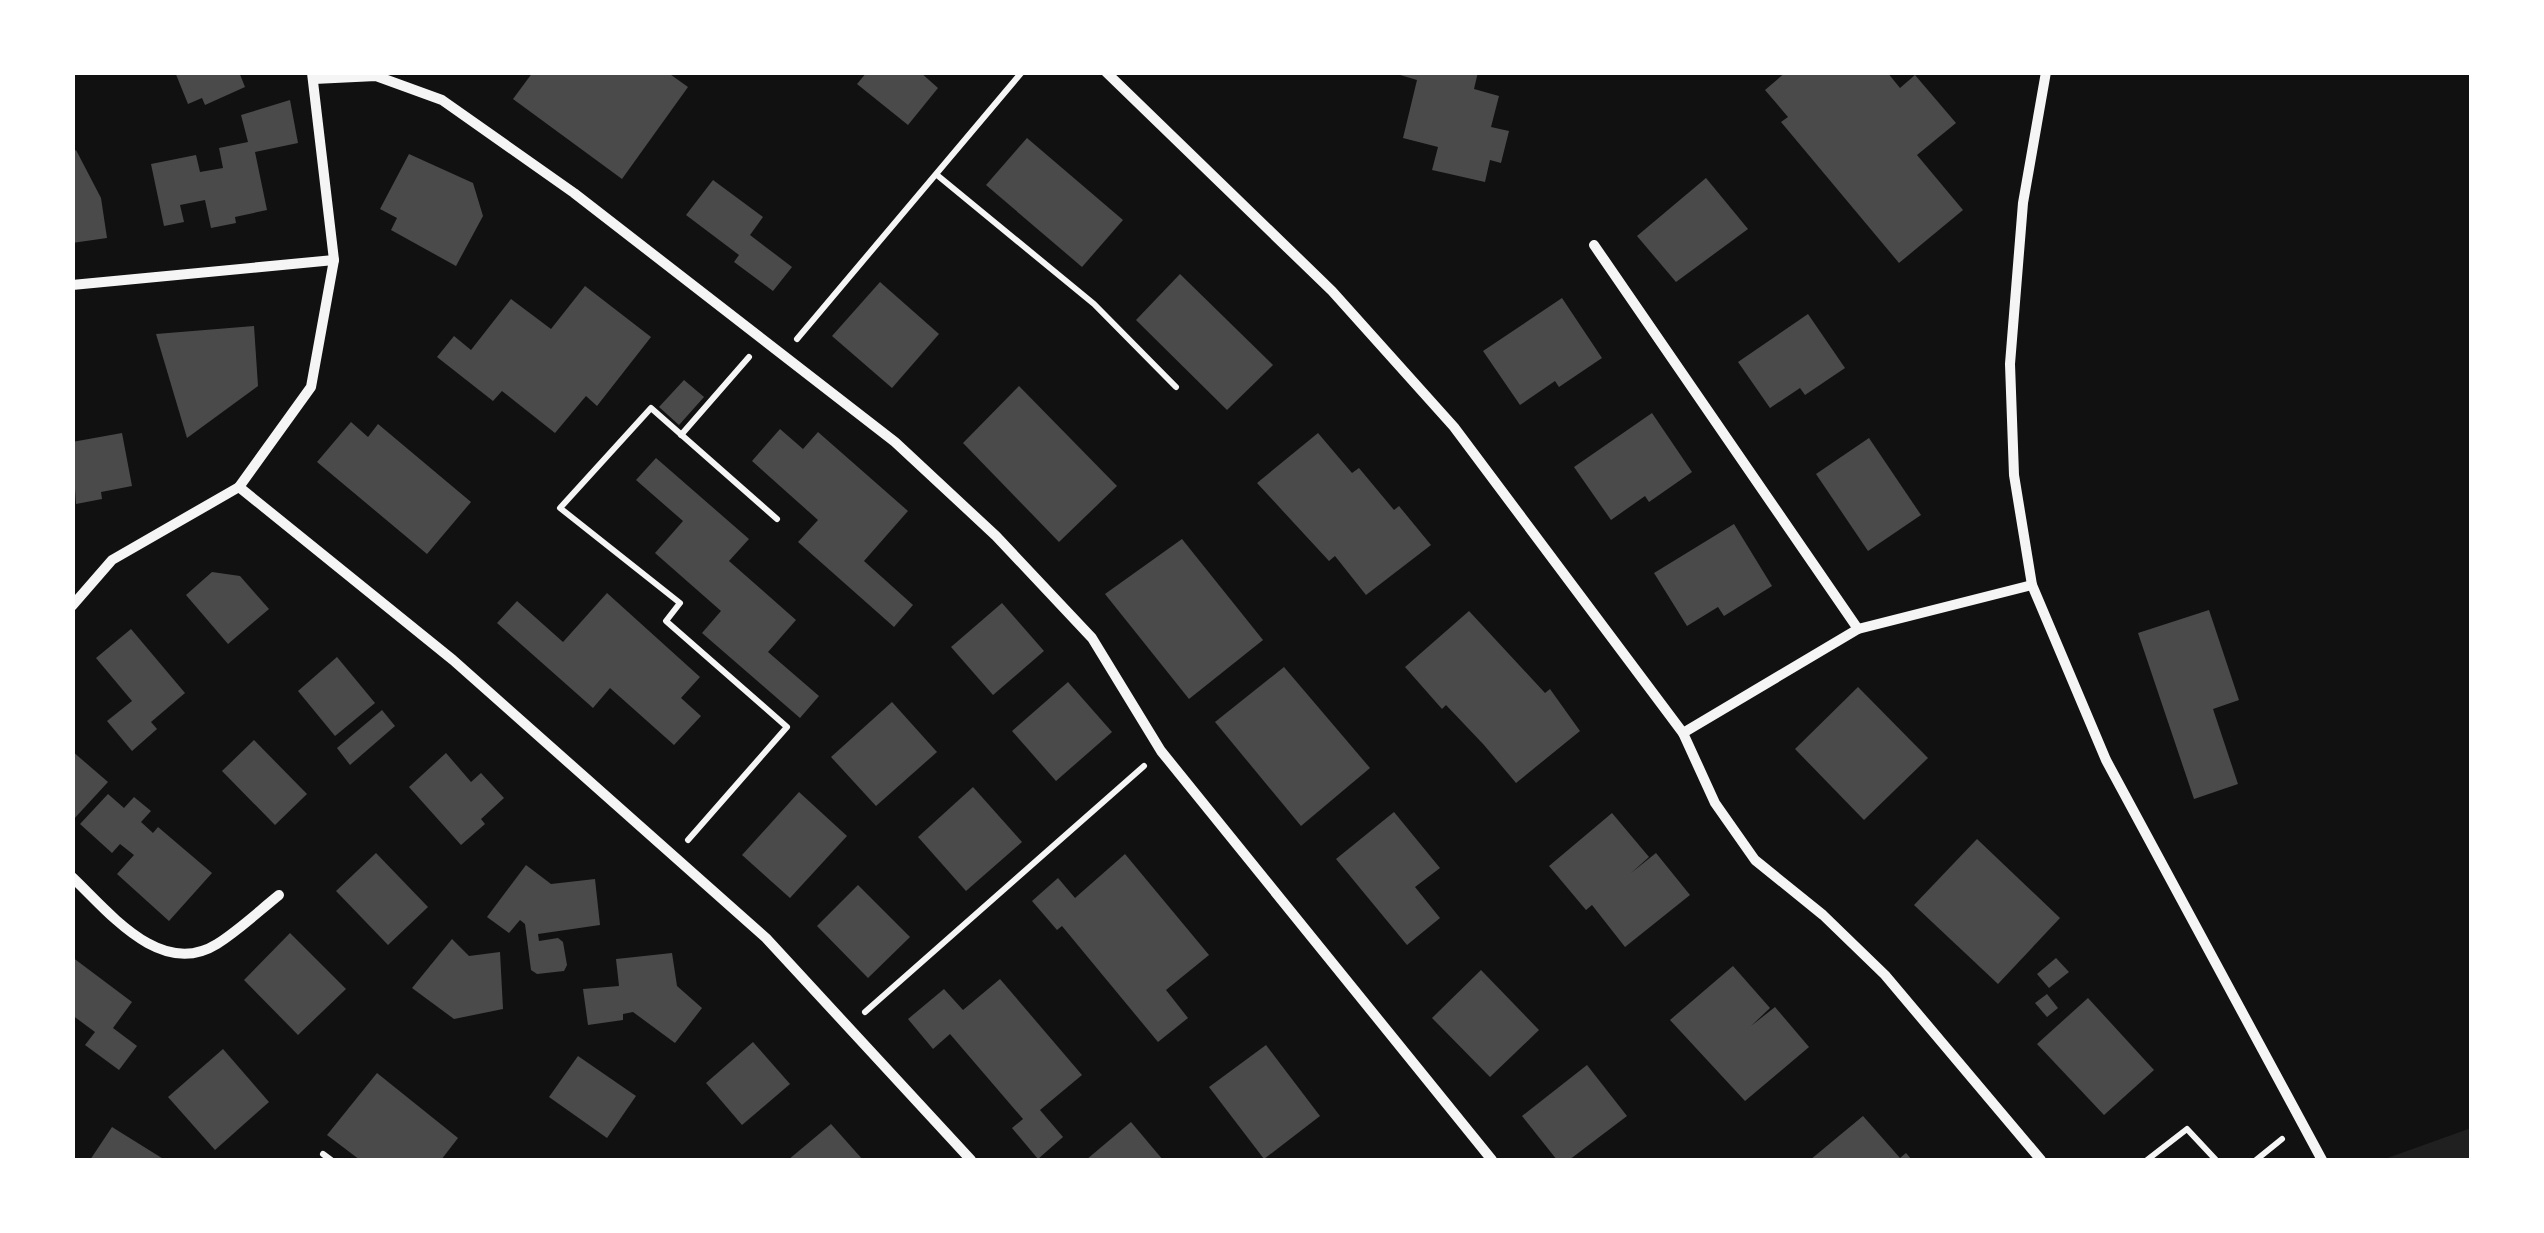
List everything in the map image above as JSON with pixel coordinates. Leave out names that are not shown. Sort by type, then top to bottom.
[{"type":"street","points":[[2046,72],[2023,202],[2010,364],[2014,475],[2032,584],[2106,760],[2322,1160]]},
{"type":"street","points":[[1107,73],[1332,291],[1454,427],[1683,733],[1715,803],[1755,860],[1823,915],[1885,975],[2041,1160]]},
{"type":"street","points":[[72,606],[112,560],[239,487],[311,387],[334,260],[312,76],[376,76],[442,100],[574,193],[895,442],[996,536],[1092,638],[1160,750],[1492,1160]]},
{"type":"street","points":[[1594,246],[1858,629]]},
{"type":"street","points":[[72,286],[334,260]]},
{"type":"street","points":[[239,487],[454,660],[766,938],[971,1160]]},
{"type":"street","points":[[1683,733],[1858,629],[2032,584]]},
{"type":"street","points":[[72,877],[140,940],[176,954],[214,946],[279,895]]},
{"type":"path","points":[[783,355],[1022,72]]},
{"type":"path","points":[[936,174],[1094,304],[1176,387]]},
{"type":"path","points":[[681,435],[736,372]]},
{"type":"path","points":[[674,856],[787,727],[666,622],[680,603],[560,508],[651,408],[777,520]]},
{"type":"path","points":[[850,1027],[1160,750]]},
{"type":"path","points":[[2147,1160],[2188,1128],[2216,1160]]},
{"type":"path","points":[[2256,1160],[2282,1139]]},
{"type":"path","points":[[323,1154],[331,1160]]},
{"type":"shaded area","points":[[2471,1128],[2471,1160],[2382,1160]]},
{"type":"building","points":[[175,72],[239,72],[245,87],[205,105],[202,98],[188,104]]},
{"type":"building","points":[[533,72],[667,72],[688,87],[622,179],[513,99]]},
{"type":"building","points":[[867,72],[920,72],[938,88],[908,125],[857,84]]},
{"type":"building","points":[[1390,72],[1478,72],[1474,89],[1499,96],[1491,127],[1509,131],[1501,163],[1490,160],[1485,182],[1432,170],[1438,147],[1403,138],[1417,80]]},
{"type":"building","points":[[1786,72],[1887,72],[1900,88],[1915,75],[1956,123],[1917,155],[1963,210],[1899,263],[1781,122],[1788,117],[1765,90]]},
{"type":"building","points":[[290,100],[298,143],[255,152],[267,210],[235,217],[236,223],[211,228],[205,200],[180,205],[184,222],[164,226],[151,164],[196,155],[200,172],[223,168],[219,148],[248,142],[241,115]]},
{"type":"building","points":[[1027,138],[1123,220],[1082,267],[986,185]]},
{"type":"building","points":[[76,150],[101,198],[107,238],[72,243],[72,152]]},
{"type":"building","points":[[409,154],[473,183],[483,216],[456,266],[391,230],[397,218],[380,209]]},
{"type":"building","points":[[1706,178],[1748,229],[1676,282],[1637,236]]},
{"type":"building","points":[[713,180],[763,217],[750,235],[792,267],[773,291],[734,262],[739,255],[686,215]]},
{"type":"building","points":[[1180,274],[1273,365],[1227,410],[1136,320]]},
{"type":"building","points":[[880,282],[939,334],[892,388],[832,336]]},
{"type":"building","points":[[585,286],[651,337],[597,406],[586,396],[555,433],[502,391],[493,401],[437,357],[454,336],[471,350],[511,299],[551,329]]},
{"type":"building","points":[[1562,298],[1602,358],[1559,387],[1555,381],[1520,405],[1483,351]]},
{"type":"building","points":[[1808,314],[1845,368],[1805,395],[1800,388],[1770,408],[1738,362]]},
{"type":"building","points":[[254,326],[258,386],[187,438],[156,334]]},
{"type":"building","points":[[684,380],[704,397],[679,425],[659,407]]},
{"type":"building","points":[[1019,386],[1117,486],[1059,542],[963,443]]},
{"type":"building","points":[[1652,413],[1692,472],[1649,502],[1645,496],[1611,520],[1574,467]]},
{"type":"building","points":[[351,422],[368,437],[378,424],[471,502],[427,554],[317,462]]},
{"type":"building","points":[[780,429],[803,449],[818,432],[908,511],[864,561],[913,605],[894,627],[798,542],[818,520],[752,461]]},
{"type":"building","points":[[122,433],[132,486],[101,492],[102,499],[76,504],[72,442]]},
{"type":"building","points":[[1318,433],[1352,473],[1359,468],[1394,510],[1399,506],[1431,545],[1366,595],[1335,556],[1329,561],[1257,483]]},
{"type":"building","points":[[1869,438],[1921,515],[1868,551],[1816,474]]},
{"type":"building","points":[[656,458],[749,539],[729,561],[796,620],[768,652],[819,696],[800,718],[702,633],[721,611],[655,553],[683,521],[636,480]]},
{"type":"building","points":[[1734,524],[1772,586],[1724,616],[1718,607],[1687,626],[1654,573]]},
{"type":"building","points":[[1182,539],[1263,640],[1189,699],[1105,594]]},
{"type":"building","points":[[212,572],[240,576],[269,609],[228,644],[186,595]]},
{"type":"building","points":[[607,593],[700,677],[681,698],[701,716],[674,745],[610,688],[593,708],[497,623],[517,601],[563,642]]},
{"type":"building","points":[[1002,603],[1044,651],[993,695],[951,647]]},
{"type":"building","points":[[2209,610],[2239,700],[2213,709],[2238,784],[2194,799],[2138,633]]},
{"type":"building","points":[[1469,611],[1545,693],[1550,689],[1580,731],[1516,783],[1446,705],[1442,709],[1405,667]]},
{"type":"building","points":[[131,629],[185,693],[151,722],[157,729],[132,751],[107,721],[132,701],[96,658]]},
{"type":"building","points":[[337,657],[375,703],[335,736],[298,691]]},
{"type":"building","points":[[1284,667],[1370,768],[1301,826],[1215,722]]},
{"type":"building","points":[[1068,682],[1112,732],[1056,781],[1012,731]]},
{"type":"building","points":[[1858,687],[1928,758],[1864,820],[1795,749]]},
{"type":"building","points":[[892,702],[937,752],[876,806],[831,757]]},
{"type":"building","points":[[382,710],[395,726],[350,765],[337,748]]},
{"type":"building","points":[[254,740],[307,794],[275,825],[222,771]]},
{"type":"building","points":[[72,751],[108,782],[72,821]]},
{"type":"building","points":[[446,753],[471,782],[481,773],[504,798],[481,819],[485,824],[461,845],[409,787]]},
{"type":"building","points":[[973,787],[1022,842],[966,891],[918,837]]},
{"type":"building","points":[[799,792],[847,836],[790,898],[742,855]]},
{"type":"building","points":[[108,794],[124,808],[134,797],[151,811],[141,822],[153,833],[158,827],[212,873],[169,921],[117,874],[134,855],[120,844],[112,853],[80,824]]},
{"type":"building","points":[[1394,812],[1440,868],[1415,887],[1440,918],[1407,945],[1336,859]]},
{"type":"building","points":[[1612,813],[1649,857],[1631,873],[1656,853],[1690,895],[1625,947],[1592,905],[1586,910],[1549,866]]},
{"type":"building","points":[[1977,839],[2060,918],[1998,984],[1914,905]]},
{"type":"building","points":[[376,853],[428,907],[388,945],[336,891]]},
{"type":"building","points":[[1125,854],[1209,955],[1166,990],[1188,1018],[1158,1042],[1062,926],[1057,930],[1032,901],[1058,878],[1075,898]]},
{"type":"building","points":[[526,865],[551,884],[595,879],[600,925],[538,934],[539,941],[558,938],[563,942],[567,965],[564,971],[537,974],[531,970],[525,924],[520,920],[509,933],[487,917]]},
{"type":"building","points":[[858,885],[910,937],[868,978],[817,926]]},
{"type":"building","points":[[290,933],[346,989],[298,1035],[244,980]]},
{"type":"building","points":[[452,939],[469,956],[500,952],[503,1009],[454,1019],[412,988]]},
{"type":"building","points":[[672,953],[677,986],[702,1008],[675,1043],[633,1012],[623,1014],[623,1020],[588,1025],[583,989],[619,986],[616,959]]},
{"type":"building","points":[[72,957],[132,1002],[113,1028],[137,1046],[119,1070],[85,1045],[95,1032],[72,1015]]},
{"type":"building","points":[[2056,958],[2069,972],[2049,988],[2037,974]]},
{"type":"building","points":[[1733,966],[1770,1008],[1751,1026],[1775,1007],[1809,1047],[1745,1101],[1670,1020]]},
{"type":"building","points":[[1481,970],[1539,1030],[1490,1077],[1432,1018]]},
{"type":"building","points":[[1000,979],[1082,1075],[1040,1110],[1063,1137],[1038,1159],[1012,1128],[1023,1119],[950,1034],[933,1049],[908,1019],[944,989],[963,1010]]},
{"type":"building","points":[[2047,994],[2058,1008],[2047,1017],[2035,1003]]},
{"type":"building","points":[[2088,998],[2154,1070],[2104,1115],[2037,1044]]},
{"type":"building","points":[[753,1042],[790,1084],[742,1125],[706,1083]]},
{"type":"building","points":[[1266,1045],[1320,1116],[1264,1159],[1209,1087]]},
{"type":"building","points":[[223,1049],[269,1102],[215,1150],[168,1097]]},
{"type":"building","points":[[578,1056],[636,1096],[607,1138],[549,1097]]},
{"type":"building","points":[[1587,1065],[1627,1116],[1569,1160],[1557,1160],[1522,1116]]},
{"type":"building","points":[[377,1073],[458,1138],[441,1160],[360,1160],[327,1135]]},
{"type":"building","points":[[1863,1116],[1900,1158],[1906,1153],[1912,1160],[1810,1160]]},
{"type":"building","points":[[1131,1122],[1163,1160],[1086,1160]]},
{"type":"building","points":[[831,1124],[863,1160],[788,1160]]},
{"type":"building","points":[[112,1127],[165,1160],[90,1160]]}]
